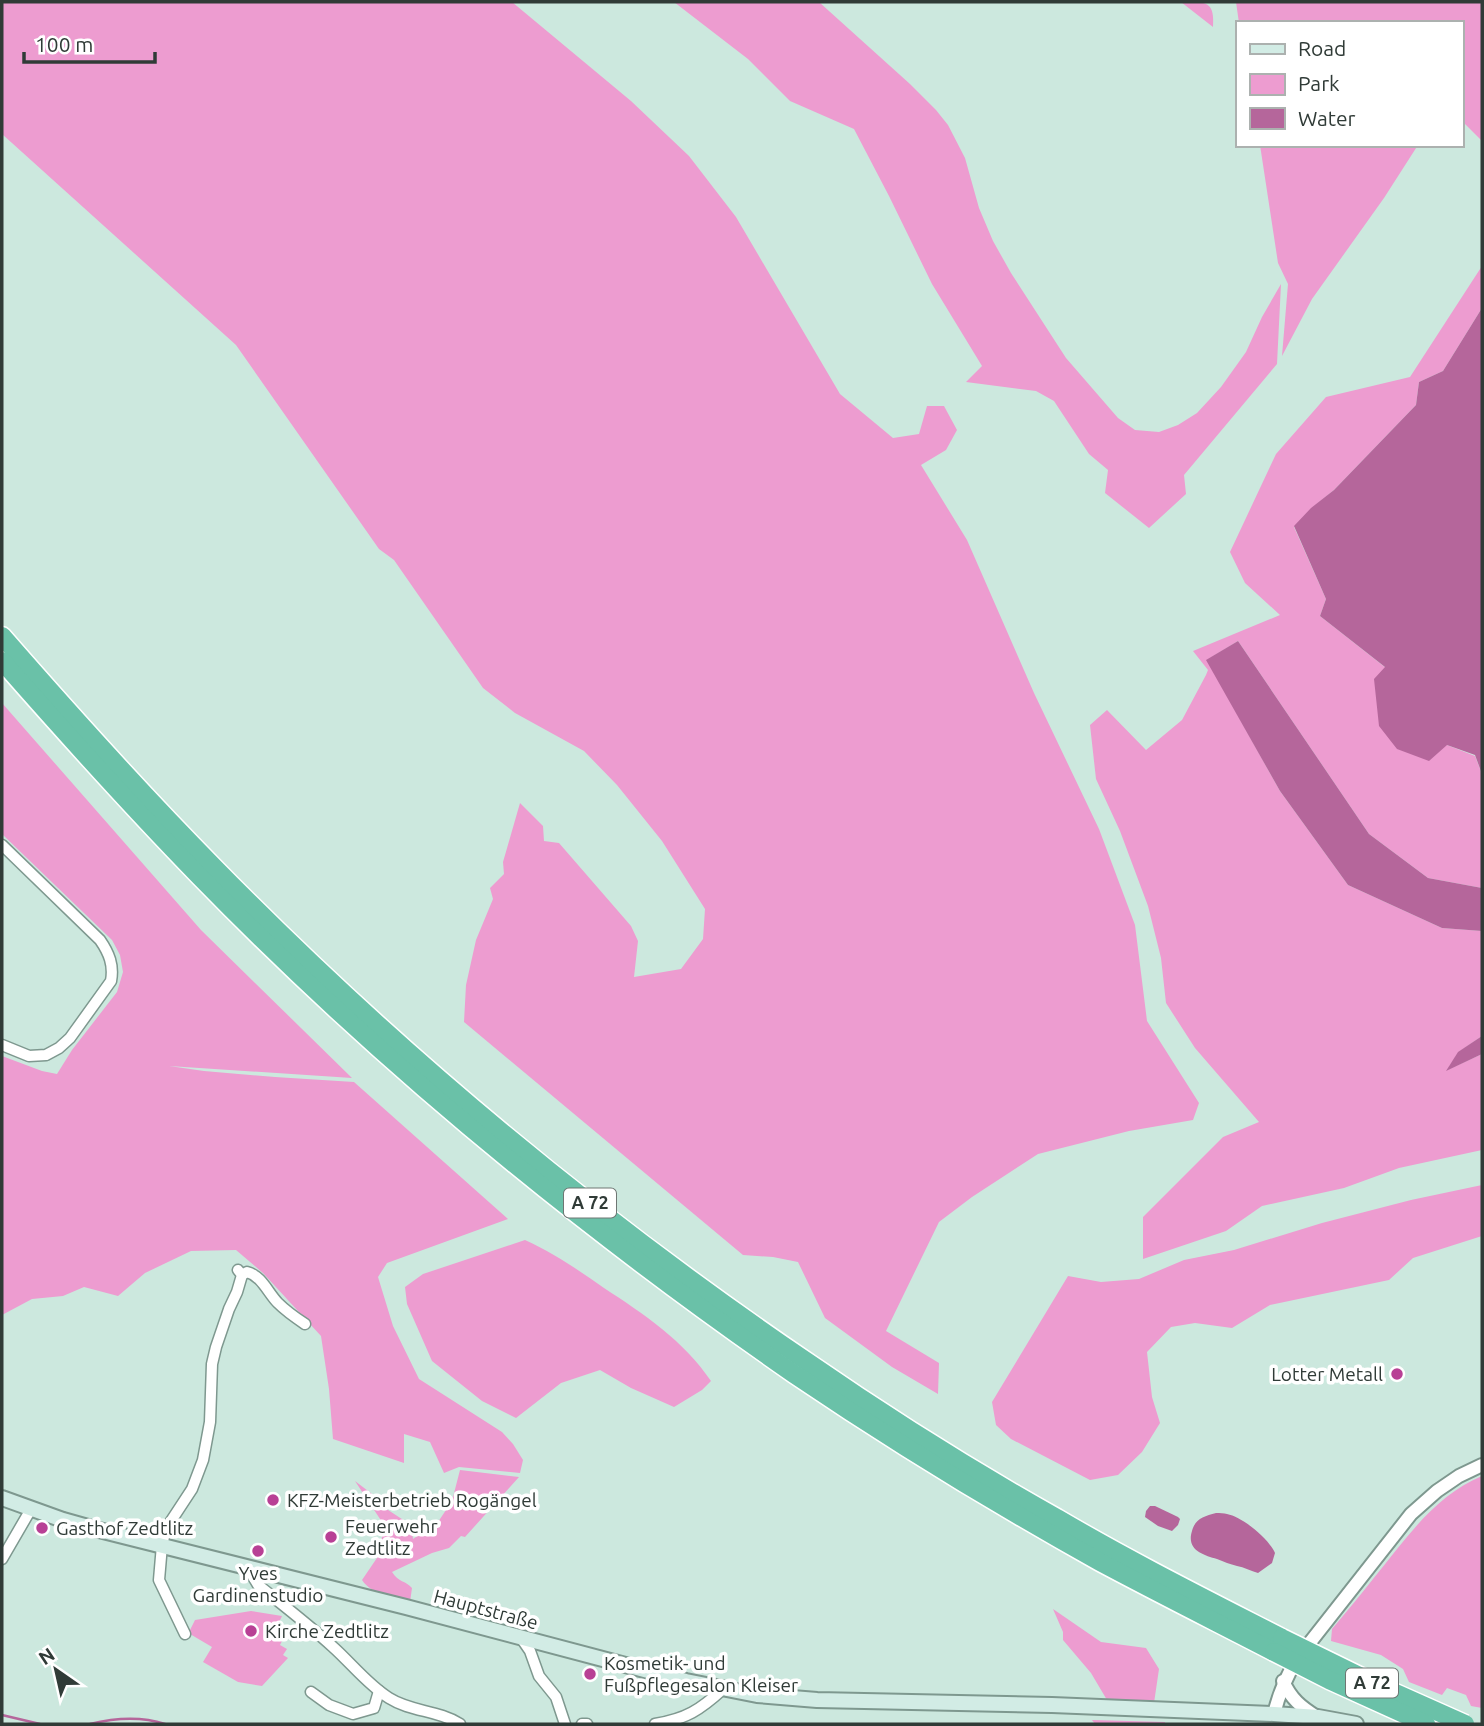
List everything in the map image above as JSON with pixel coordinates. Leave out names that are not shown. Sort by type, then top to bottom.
[{"type":"highway","name":"A 72","points":[[2,636],[104,752],[214,868],[335,986],[419,1062],[601,1212],[709,1294],[902,1424],[1057,1519],[1278,1645],[1329,1680],[1426,1724]]},
{"type":"highway","name":"A 72","points":[[2,660],[92,764],[314,988],[495,1149],[690,1300],[797,1376],[892,1438],[1082,1552],[1278,1645],[1371,1682],[1465,1724]]},
{"type":"main road","name":"Hauptstraße","points":[[2,1498],[77,1524],[723,1689],[757,1695],[803,1699],[1274,1714],[1318,1717],[1356,1724]]},
{"type":"street","points":[[2,845],[100,940],[107,950],[113,970],[111,981],[59,1048],[46,1055],[29,1056],[2,1045]]},
{"type":"street","points":[[185,1634],[159,1580],[162,1545],[165,1533],[192,1489],[203,1460],[209,1422],[212,1364],[220,1334],[237,1292],[240,1273],[251,1273],[278,1303],[305,1324]]},
{"type":"street","points":[[1274,1714],[1283,1681],[1297,1659],[1411,1514],[1437,1491],[1482,1465]]},
{"type":"street","points":[[2,1559],[31,1509]]},
{"type":"street","points":[[253,1569],[252,1575],[258,1585],[332,1645],[379,1691],[401,1705],[438,1714],[460,1724]]},
{"type":"street","points":[[521,1638],[530,1651],[538,1676],[556,1697],[565,1724]]},
{"type":"street","points":[[1283,1681],[1296,1703],[1318,1717]]},
{"type":"street","points":[[655,1724],[684,1718],[723,1689]]},
{"type":"street","points":[[374,1709],[379,1691]]},
{"type":"street","points":[[311,1692],[329,1705],[354,1714],[394,1701]]},
{"type":"green space","points":[[2,2],[512,2],[631,101],[689,156],[736,217],[840,394],[893,438],[919,434],[927,406],[944,406],[957,430],[946,450],[921,465],[967,540],[1034,693],[1099,829],[1135,925],[1147,1021],[1199,1103],[1193,1120],[1129,1131],[1038,1154],[939,1222],[886,1331],[939,1363],[938,1394],[892,1367],[825,1318],[798,1262],[743,1255],[464,1022],[466,985],[476,940],[493,899],[490,888],[504,874],[503,862],[520,803],[543,826],[544,841],[559,843],[631,926],[638,941],[634,977],[681,969],[703,939],[705,909],[662,841],[617,785],[584,751],[515,713],[483,688],[394,560],[379,549],[236,345],[2,134]]},
{"type":"green space","points":[[674,2],[819,2],[910,84],[948,125],[965,158],[979,208],[993,241],[1066,358],[1118,418],[1135,430],[1159,432],[1178,425],[1197,413],[1221,387],[1246,352],[1281,284],[1277,364],[1184,475],[1186,494],[1149,528],[1105,493],[1108,470],[1089,454],[1054,401],[1036,391],[966,382],[982,366],[932,284],[854,129],[790,101],[748,59]]},
{"type":"green space","points":[[1181,2],[1207,4],[1212,12],[1213,27]]},
{"type":"green space","points":[[1236,2],[1482,2],[1482,141],[1463,122],[1463,21],[1239,21]]},
{"type":"green space","points":[[1260,147],[1417,147],[1312,299],[1282,356],[1288,284],[1278,263]]},
{"type":"green space","points":[[1482,266],[1482,308],[1443,371],[1419,382],[1416,405],[1334,490],[1294,527],[1326,599],[1320,616],[1386,668],[1447,745],[1475,756],[1482,774],[1482,888],[1428,878],[1369,834],[1238,641],[1207,660],[1280,791],[1348,885],[1442,928],[1482,931],[1482,1036],[1459,1052],[1447,1070],[1482,1054],[1482,1150],[1399,1168],[1344,1188],[1262,1206],[1226,1231],[1143,1259],[1143,1217],[1223,1137],[1259,1122],[1195,1048],[1166,1003],[1161,958],[1148,906],[1120,831],[1096,779],[1090,725],[1107,710],[1146,750],[1182,720],[1206,675],[1208,670],[1193,651],[1280,615],[1245,583],[1230,552],[1276,454],[1326,397],[1410,377]]},
{"type":"green space","points":[[2,703],[201,930],[352,1078],[169,1066],[354,1082],[508,1219],[387,1263],[378,1277],[393,1326],[419,1379],[502,1432],[523,1460],[520,1473],[459,1467],[444,1473],[430,1442],[404,1434],[404,1463],[333,1439],[321,1336],[263,1273],[236,1250],[191,1251],[145,1273],[118,1296],[84,1287],[63,1296],[32,1299],[2,1315],[2,1056],[57,1074],[117,992],[123,972],[120,955],[112,940],[2,834]]},
{"type":"green space","points":[[1482,1185],[1482,1236],[1413,1258],[1389,1280],[1270,1305],[1232,1328],[1195,1323],[1171,1327],[1147,1352],[1152,1397],[1160,1423],[1142,1452],[1118,1475],[1090,1480],[1011,1439],[996,1425],[992,1402],[1068,1276],[1101,1282],[1139,1279],[1184,1260],[1234,1250],[1411,1200]]},
{"type":"green space","points":[[525,1240],[566,1262],[648,1318],[689,1353],[711,1381],[702,1390],[674,1407],[631,1388],[600,1370],[561,1383],[516,1418],[482,1401],[432,1361],[407,1304],[405,1287],[423,1274]]},
{"type":"green space","points":[[460,1470],[519,1477],[465,1537],[461,1536],[449,1548],[392,1572],[412,1588],[410,1602],[371,1589],[362,1580],[379,1555],[384,1525],[355,1481],[385,1508],[411,1525],[413,1539],[438,1522],[452,1501]]},
{"type":"green space","points":[[1482,1476],[1482,1708],[1471,1706],[1466,1695],[1447,1688],[1442,1695],[1409,1682],[1403,1669],[1381,1655],[1331,1641],[1332,1629],[1422,1520],[1449,1495]]},
{"type":"green space","points":[[1053,1609],[1101,1642],[1146,1648],[1159,1669],[1154,1703],[1107,1700],[1091,1673],[1063,1640],[1063,1632]]},
{"type":"green space","points":[[251,1611],[282,1616],[273,1635],[282,1641],[280,1645],[287,1649],[283,1655],[288,1658],[262,1686],[238,1682],[203,1662],[212,1647],[190,1634],[195,1620]]},
{"type":"green space","points":[[1092,1720],[1165,1722],[1165,1724],[1095,1724]]},
{"type":"water","points":[[1482,308],[1482,774],[1475,755],[1447,745],[1429,761],[1397,749],[1379,726],[1374,679],[1385,667],[1320,616],[1326,599],[1294,526],[1334,490],[1416,405],[1419,382],[1443,371]]},
{"type":"water","points":[[1238,641],[1369,834],[1428,878],[1482,888],[1482,931],[1442,928],[1348,885],[1280,791],[1206,660]]},
{"type":"water","points":[[1482,1036],[1482,1054],[1446,1071],[1458,1052]]},
{"type":"water","points":[[1150,1506],[1178,1517],[1178,1525],[1172,1531],[1158,1526],[1145,1517]]},
{"type":"water","points":[[1216,1513],[1240,1519],[1261,1535],[1275,1553],[1272,1563],[1258,1573],[1197,1551],[1191,1543],[1193,1527],[1201,1519]]},
{"type":"waterway","points":[[2,1715],[40,1724]]},
{"type":"waterway","points":[[90,1724],[128,1719],[165,1724]]},
{"type":"place","name":"Lotter Metall","points":[[1397,1374]]},
{"type":"place","name":"KFZ-Meisterbetrieb Rogängel","points":[[273,1500]]},
{"type":"place","name":"Gasthof Zedtlitz","points":[[42,1528]]},
{"type":"place","name":"Feuerwehr Zedtlitz","points":[[331,1537]]},
{"type":"place","name":"Yves Gardinenstudio","points":[[258,1551]]},
{"type":"place","name":"Kirche Zedtlitz","points":[[251,1631]]},
{"type":"place","name":"Kosmetik- und Fußpflegesalon Kleiser","points":[[590,1674]]}]
